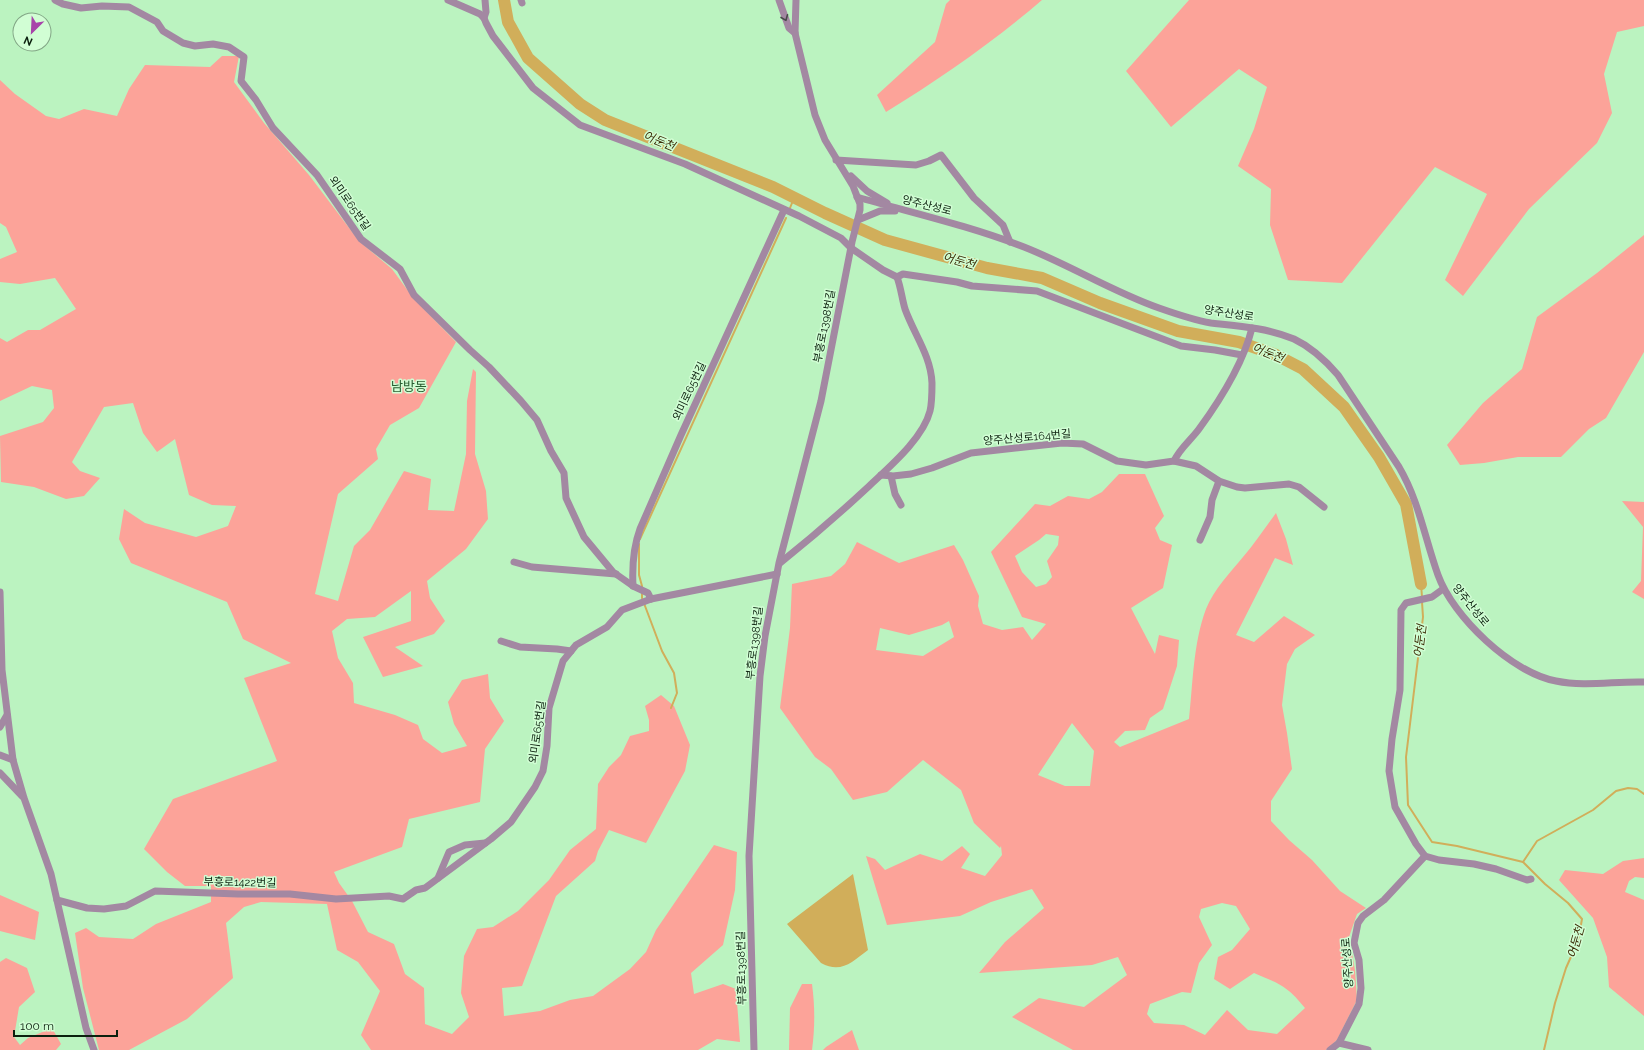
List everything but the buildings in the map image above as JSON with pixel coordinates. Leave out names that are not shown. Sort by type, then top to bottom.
[{"type":"street","name":"외미로65번길","points":[[55,0],[63,4],[81,8],[102,6],[129,7],[157,22],[163,31],[183,43],[195,46],[213,44],[229,48],[244,57],[240,81],[256,100],[273,128],[317,175],[361,239],[400,269],[414,295],[464,345],[489,367],[521,400],[537,420],[551,451],[564,474],[566,498],[584,537],[616,574],[648,593],[646,601]]},
{"type":"street","points":[[448,0],[480,14],[484,18],[493,36],[533,88],[580,125],[685,164],[799,216],[841,238],[883,270],[897,277],[906,310],[916,336],[925,352],[932,382],[930,411],[920,432],[886,474],[779,563]]},
{"type":"street","points":[[484,18],[486,12],[485,0]]},
{"type":"street","points":[[779,0],[789,28],[795,33]]},
{"type":"street","points":[[796,0],[795,33],[815,115],[825,140],[853,186],[857,197]]},
{"type":"street","points":[[838,163],[916,165],[941,155],[974,198],[1003,225],[1010,242]]},
{"type":"street","points":[[838,163],[867,191],[887,203],[907,212]]},
{"type":"street","name":"양주산성로","points":[[857,197],[907,212],[956,224],[1010,242],[1073,268],[1127,295],[1159,308],[1202,321],[1252,328],[1280,334],[1299,342],[1326,362],[1338,375],[1406,479],[1416,502],[1432,558],[1443,589],[1465,618],[1488,642],[1516,665],[1543,678],[1563,682],[1644,682]]},
{"type":"street","name":"부흥로1398번길","points":[[754,1050],[749,856],[760,676],[765,636],[779,563],[821,401],[851,245],[858,220],[860,204],[857,197]]},
{"type":"street","name":"외미로65번길","points":[[639,589],[632,568],[634,544],[681,435],[784,210]]},
{"type":"street","points":[[858,220],[880,211],[907,212]]},
{"type":"street","points":[[897,277],[903,274],[972,286],[1037,291],[1181,346],[1242,355]]},
{"type":"street","points":[[1174,461],[1184,444],[1196,434],[1210,415],[1224,392],[1242,355],[1252,328]]},
{"type":"street","name":"양주산성로164번길","points":[[886,474],[918,472],[971,453],[1062,443],[1083,444],[1117,461],[1146,465],[1174,461],[1196,466],[1219,480],[1245,488],[1289,484],[1299,487],[1324,507]]},
{"type":"street","points":[[886,474],[901,505]]},
{"type":"street","points":[[1200,540],[1210,517],[1212,500],[1219,480]]},
{"type":"street","points":[[514,562],[532,567],[616,574]]},
{"type":"street","name":"외미로65번길","points":[[425,888],[511,822],[535,787],[543,771],[547,746],[549,708],[563,661],[576,645],[607,627],[622,610],[646,601],[777,574]]},
{"type":"street","points":[[1443,589],[1432,597],[1406,603],[1401,610],[1400,690],[1392,739],[1389,771],[1395,807],[1416,844],[1425,856],[1439,860],[1474,864],[1531,880]]},
{"type":"street","points":[[0,592],[2,670],[13,760],[24,798],[52,874],[86,1028],[94,1050]]},
{"type":"street","points":[[501,641],[520,647],[571,651]]},
{"type":"street","points":[[0,726],[7,715]]},
{"type":"street","points":[[0,755],[13,760]]},
{"type":"street","points":[[0,773],[24,798]]},
{"type":"street","points":[[437,878],[449,852],[465,845],[485,843]]},
{"type":"street","name":"양주산성로","points":[[1330,1050],[1339,1043],[1359,1004],[1361,988],[1359,960],[1354,943],[1358,923],[1363,916],[1384,900],[1425,856]]},
{"type":"street","name":"부흥로1422번길","points":[[57,900],[87,908],[104,909],[126,906],[155,891],[290,894],[336,899],[389,896],[403,899],[416,890],[425,888]]},
{"type":"street","points":[[1339,1043],[1368,1050]]},
{"type":"shaded area","points":[[950,0],[1042,0],[966,59],[886,112],[877,95],[935,42],[946,4]]},
{"type":"shaded area","points":[[1189,0],[1644,0],[1644,26],[1617,32],[1604,74],[1612,113],[1597,143],[1529,209],[1463,296],[1445,280],[1487,194],[1435,167],[1342,283],[1288,280],[1270,225],[1271,189],[1238,166],[1254,129],[1267,87],[1239,69],[1171,127],[1126,71]]},
{"type":"shaded area","points":[[222,56],[239,56],[234,82],[264,123],[309,175],[359,241],[392,269],[414,299],[456,342],[419,408],[390,425],[376,449],[378,459],[338,494],[315,594],[338,601],[354,546],[370,530],[404,471],[431,479],[428,510],[454,511],[466,454],[467,401],[473,369],[476,372],[475,454],[486,491],[488,519],[466,549],[427,581],[430,598],[445,621],[434,634],[395,647],[423,666],[383,677],[363,637],[411,621],[411,591],[375,617],[347,619],[332,631],[338,658],[353,683],[354,703],[395,715],[418,725],[423,739],[442,753],[467,746],[454,724],[448,702],[462,680],[488,674],[490,698],[504,721],[485,749],[480,802],[409,819],[402,847],[334,872],[339,883],[352,901],[368,932],[394,944],[405,974],[424,988],[425,1024],[452,1034],[469,1017],[461,993],[464,956],[477,929],[493,927],[518,911],[549,880],[570,850],[596,829],[598,784],[609,767],[621,755],[630,736],[649,731],[649,720],[645,706],[661,695],[674,706],[690,745],[685,771],[646,843],[609,830],[598,851],[595,861],[556,896],[522,986],[502,988],[504,1016],[540,1011],[570,1000],[593,996],[630,969],[646,952],[656,930],[714,845],[737,852],[735,890],[723,945],[691,973],[694,994],[723,984],[736,989],[740,1042],[717,1039],[698,1050],[371,1050],[361,1035],[380,991],[358,962],[337,950],[327,904],[261,902],[244,907],[226,923],[233,978],[187,1019],[129,1050],[99,1050],[83,988],[75,933],[86,928],[99,937],[133,939],[156,924],[211,902],[211,886],[185,886],[167,872],[144,849],[173,799],[277,761],[244,678],[291,663],[243,639],[227,602],[131,563],[119,539],[124,509],[145,523],[196,537],[228,526],[236,506],[212,505],[189,495],[175,439],[157,452],[143,433],[133,403],[104,407],[72,462],[80,471],[100,478],[84,496],[66,499],[34,487],[1,482],[0,436],[43,422],[54,408],[52,390],[32,386],[0,401],[0,338],[7,342],[28,330],[40,330],[76,309],[55,278],[20,284],[0,282],[0,259],[17,252],[6,227],[0,223],[0,80],[15,94],[46,116],[59,119],[84,109],[117,116],[129,89],[145,65],[210,67]]},
{"type":"shaded area","points":[[1644,235],[1644,352],[1606,418],[1589,429],[1561,457],[1518,457],[1484,463],[1460,465],[1447,445],[1483,403],[1522,369],[1537,317],[1597,273]]},
{"type":"shaded area","points":[[1119,474],[1145,474],[1164,516],[1155,528],[1160,540],[1172,545],[1163,588],[1131,608],[1155,654],[1159,635],[1179,640],[1177,666],[1163,709],[1150,718],[1145,730],[1125,731],[1114,742],[1120,747],[1189,719],[1198,636],[1206,609],[1218,588],[1252,546],[1276,513],[1286,539],[1293,565],[1275,558],[1236,635],[1254,642],[1284,616],[1315,635],[1295,649],[1287,664],[1282,705],[1292,769],[1271,801],[1271,821],[1289,840],[1312,860],[1340,891],[1366,908],[1357,914],[1349,937],[1355,970],[1357,1000],[1337,1040],[1326,1050],[1073,1050],[1012,1017],[1039,998],[1084,1007],[1127,975],[1118,957],[1092,965],[979,973],[1005,942],[1044,908],[1032,889],[991,902],[960,916],[887,925],[866,856],[875,859],[885,870],[920,854],[942,861],[962,846],[970,854],[961,868],[985,876],[1002,855],[1001,846],[1000,848],[974,823],[961,790],[923,760],[887,792],[853,800],[831,769],[815,757],[780,708],[790,628],[792,584],[831,576],[845,564],[857,542],[899,563],[954,545],[963,560],[979,596],[978,606],[983,624],[1002,630],[1023,627],[1032,640],[1046,624],[1022,617],[991,552],[1035,504],[1050,506],[1068,496],[1089,499],[1102,492]],"holes":[[[1046,534],[1059,536],[1058,545],[1047,561],[1052,577],[1046,584],[1036,587],[1022,572],[1015,556]],[[949,621],[954,637],[923,656],[876,650],[880,628],[909,635],[942,625]],[[1072,723],[1094,751],[1090,786],[1065,786],[1038,775]],[[1222,903],[1236,906],[1250,929],[1232,950],[1218,957],[1214,979],[1230,989],[1254,973],[1288,990],[1305,1008],[1277,1034],[1248,1030],[1227,1010],[1205,1035],[1184,1025],[1154,1023],[1147,1014],[1150,1004],[1182,992],[1191,993],[1199,963],[1212,945],[1199,917],[1201,909]]]},
{"type":"shaded area","points":[[1622,501],[1644,502],[1644,599],[1632,592],[1641,581],[1643,527]]},
{"type":"shaded area","points":[[1644,858],[1644,878],[1635,877],[1629,881],[1625,892],[1644,900],[1644,1016],[1609,987],[1607,957],[1593,918],[1559,880],[1565,870],[1603,874],[1623,861]]},
{"type":"shaded area","points":[[853,874],[868,950],[857,959],[846,965],[840,967],[828,966],[821,963],[787,924]]},
{"type":"shaded area","points":[[0,895],[39,912],[35,940],[0,931]]},
{"type":"shaded area","points":[[6,958],[27,968],[35,992],[19,1007],[14,1037],[20,1045],[28,1038],[52,1028],[61,1044],[56,1050],[0,1050],[0,962]]},
{"type":"shaded area","points":[[802,984],[812,984],[814,1001],[814,1033],[812,1050],[789,1050],[790,1008]]},
{"type":"shaded area","points":[[852,1030],[859,1050],[823,1050],[826,1047]]},
{"type":"waterway","name":"어둔천","points":[[504,0],[508,22],[528,58],[580,104],[605,120],[773,187],[825,213],[885,240],[987,268],[1042,278],[1100,303],[1178,331],[1239,342],[1276,355],[1303,369],[1344,407],[1379,457],[1406,504],[1421,584]]},
{"type":"waterway","points":[[790,208],[794,198]]},
{"type":"waterway","points":[[640,539],[786,218]]},
{"type":"waterway","points":[[639,544],[639,575],[642,586],[642,598],[662,651],[674,673],[677,693],[671,708]]},
{"type":"waterway","name":"어둔천","points":[[1421,584],[1422,597]]},
{"type":"waterway","name":"어둔천","points":[[1422,602],[1423,617],[1406,757],[1408,805],[1432,842],[1457,846],[1523,862],[1545,884],[1568,903],[1582,919],[1578,941],[1566,968],[1555,1003],[1544,1050]]},
{"type":"waterway","points":[[1523,862],[1537,841],[1593,810],[1616,791],[1628,788],[1637,789],[1644,794]]},
{"type":"district","name":"남방동","points":[[409,386]]}]
